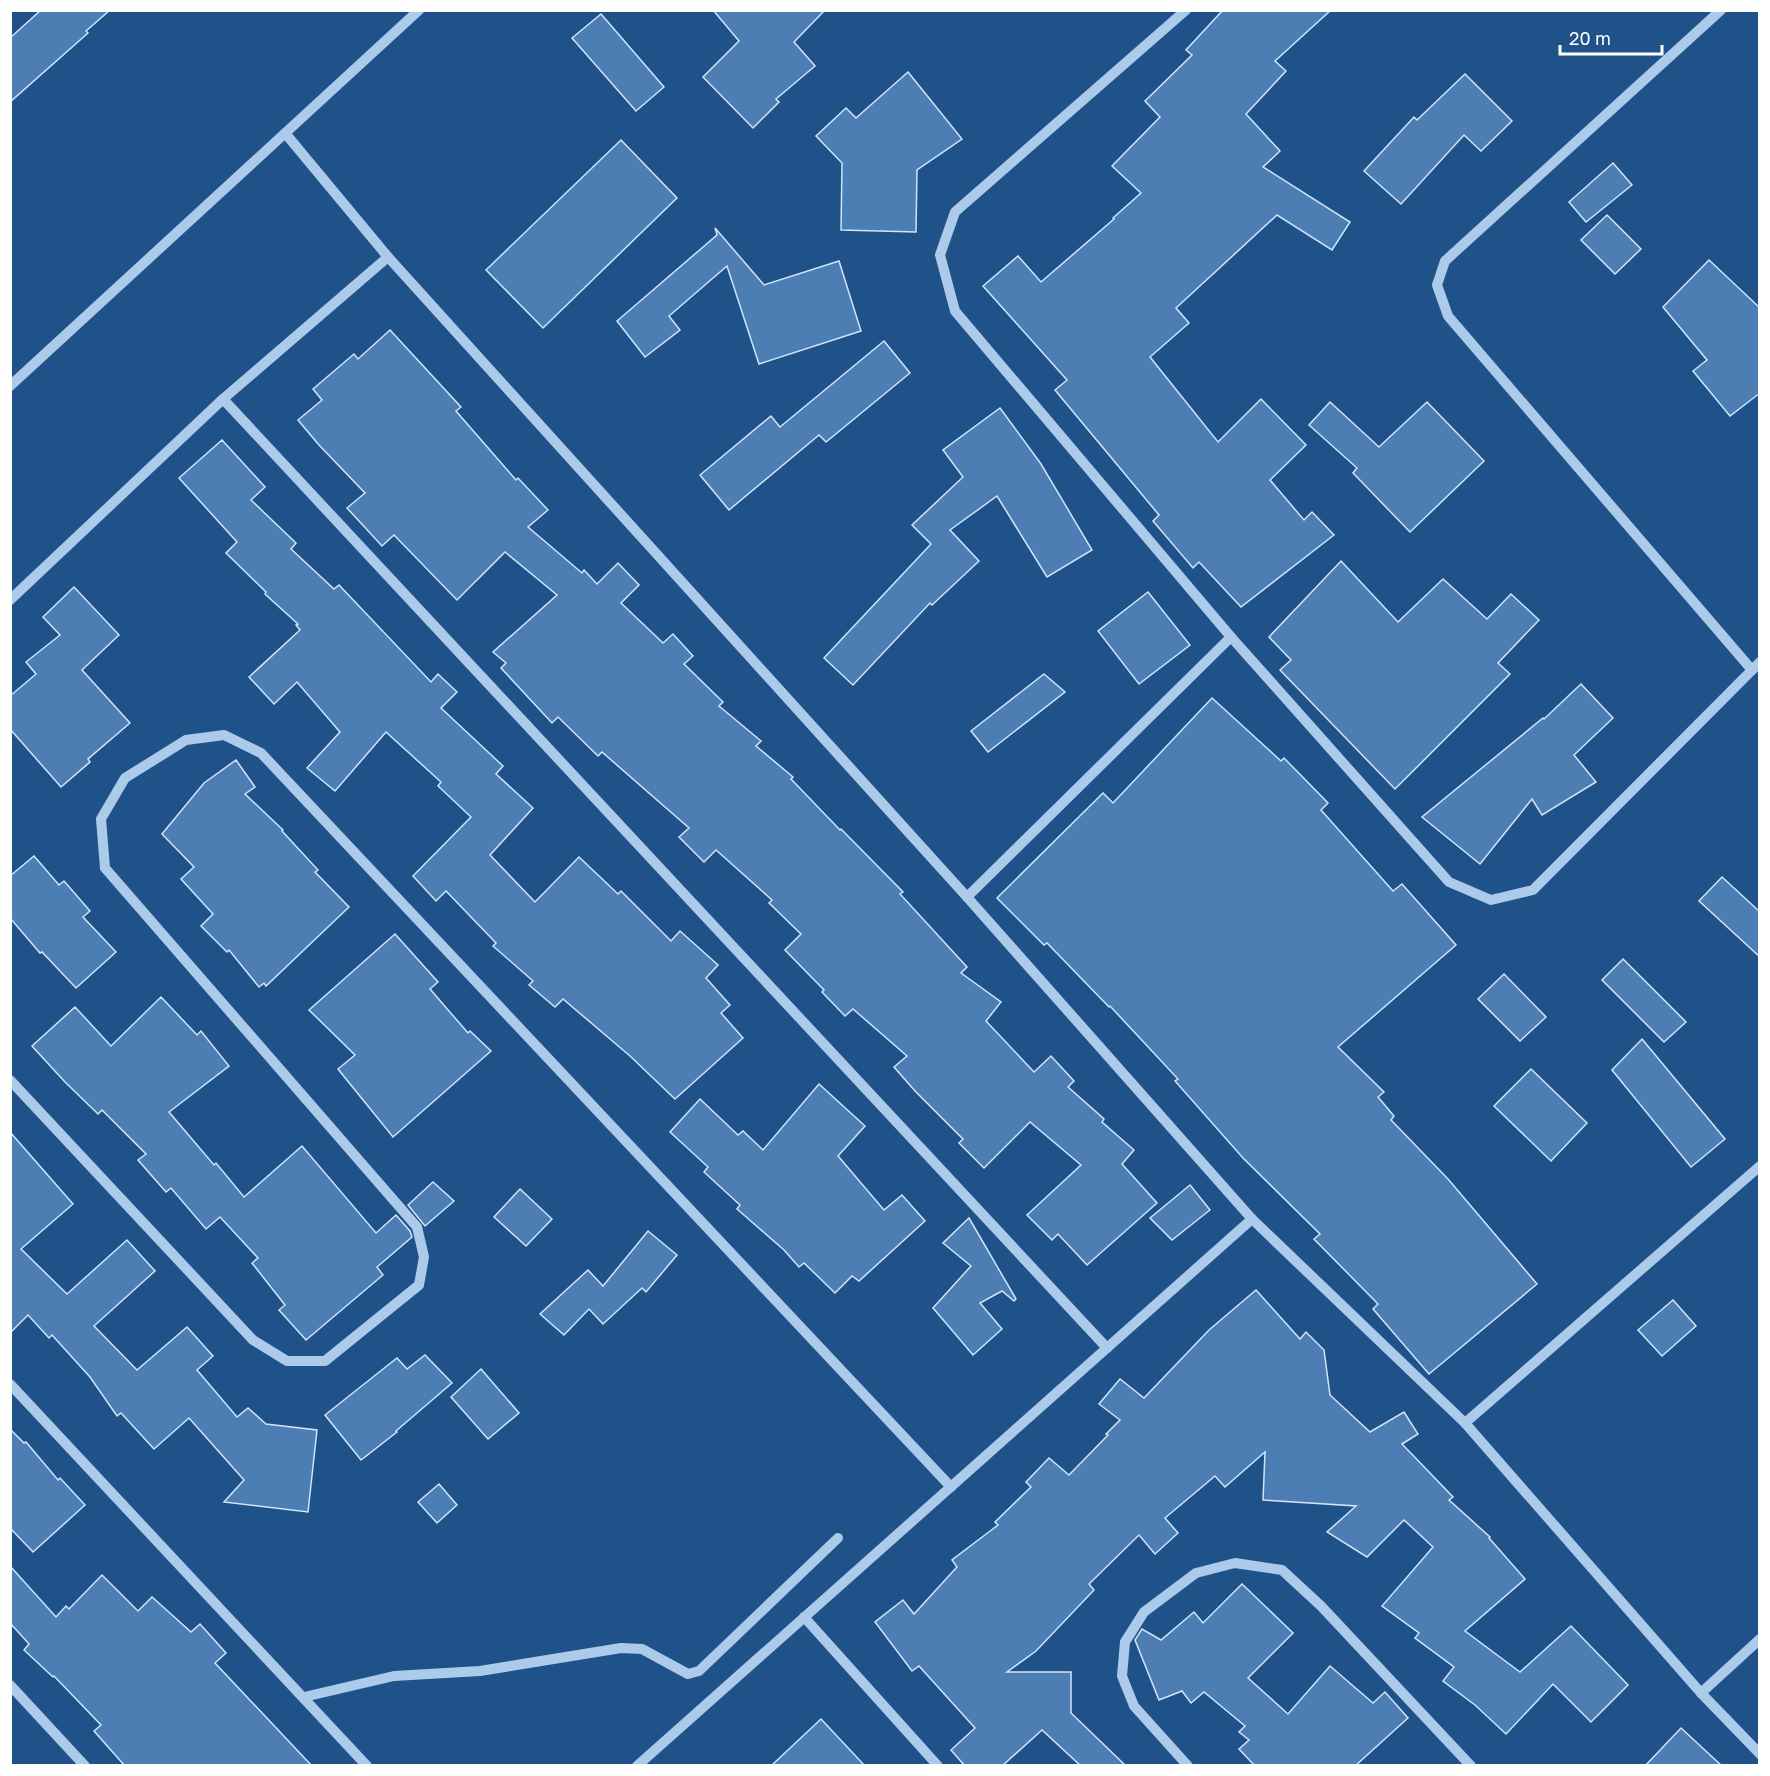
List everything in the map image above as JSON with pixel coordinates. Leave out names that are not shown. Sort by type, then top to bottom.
[{"type":"street","points":[[10,386],[419,10]]},
{"type":"street","points":[[1186,10],[955,212],[940,255],[955,311],[1231,637],[1449,882],[1491,900],[1533,890],[1756,666],[1448,316],[1437,285],[1445,261],[1721,10]]},
{"type":"street","points":[[285,133],[388,257],[967,897],[1252,1219],[1465,1424],[1701,1693],[1760,1754]]},
{"type":"street","points":[[10,600],[223,399],[388,257]]},
{"type":"street","points":[[223,399],[1107,1348]]},
{"type":"street","points":[[967,897],[1231,637]]},
{"type":"street","points":[[10,1080],[253,1340],[287,1362],[325,1362],[419,1285],[424,1257],[417,1227],[105,868],[101,819],[125,778],[186,740],[224,735],[261,753],[951,1486]]},
{"type":"street","points":[[1465,1424],[1760,1166]]},
{"type":"street","points":[[643,1763],[1252,1219]]},
{"type":"street","points":[[10,1384],[368,1766]]},
{"type":"street","points":[[304,1697],[394,1676],[480,1671],[621,1648],[642,1648],[688,1674],[699,1671],[838,1538]]},
{"type":"street","points":[[1188,1766],[1134,1706],[1122,1676],[1125,1642],[1143,1612],[1196,1573],[1235,1563],[1282,1570],[1321,1606],[1471,1766]]},
{"type":"street","points":[[804,1617],[938,1766]]},
{"type":"street","points":[[1701,1693],[1760,1639]]},
{"type":"street","points":[[10,1685],[85,1766]]},
{"type":"building","points":[[41,10],[110,10],[86,31],[88,33],[10,102],[10,38]]},
{"type":"building","points":[[713,10],[825,10],[794,42],[815,66],[776,99],[779,102],[753,128],[703,77],[739,41]]},
{"type":"building","points":[[1223,10],[1331,10],[1275,61],[1286,71],[1246,114],[1280,151],[1263,167],[1350,222],[1332,250],[1277,215],[1176,308],[1189,323],[1150,357],[1218,442],[1261,399],[1306,445],[1270,480],[1304,520],[1312,512],[1334,535],[1241,607],[1199,562],[1193,568],[1153,521],[1159,515],[1055,390],[1067,380],[983,286],[1018,256],[1041,282],[1141,193],[1112,166],[1160,117],[1145,101],[1192,55],[1186,50]]},
{"type":"building","points":[[601,14],[664,87],[636,111],[572,38]]},
{"type":"building","points":[[908,72],[962,139],[917,170],[916,232],[841,230],[842,163],[816,136],[846,108],[856,118]]},
{"type":"building","points":[[1465,74],[1512,121],[1481,151],[1464,135],[1401,204],[1364,171],[1414,117],[1417,120]]},
{"type":"building","points":[[621,140],[677,198],[543,328],[486,270]]},
{"type":"building","points":[[1613,163],[1632,185],[1586,222],[1569,202]]},
{"type":"building","points":[[1607,215],[1641,249],[1615,274],[1581,240]]},
{"type":"building","points":[[715,228],[764,285],[839,261],[861,331],[759,364],[727,266],[669,316],[680,330],[645,357],[617,321],[717,235]]},
{"type":"building","points":[[1709,260],[1760,308],[1760,393],[1730,416],[1693,371],[1707,360],[1663,307]]},
{"type":"building","points":[[390,330],[461,407],[456,411],[516,480],[518,478],[548,510],[528,527],[582,573],[584,570],[597,584],[618,563],[639,585],[621,603],[663,643],[673,634],[693,656],[684,664],[723,702],[719,706],[761,741],[756,746],[793,777],[791,779],[903,892],[900,894],[967,967],[961,973],[1001,1002],[986,1021],[1034,1072],[1051,1056],[1074,1081],[1068,1087],[1104,1119],[1102,1122],[1134,1150],[1122,1164],[1157,1203],[1087,1265],[1058,1234],[1052,1240],[1027,1215],[1081,1165],[1030,1122],[984,1168],[959,1143],[963,1139],[894,1067],[907,1056],[853,1009],[845,1016],[822,992],[824,990],[785,950],[801,934],[769,903],[772,900],[716,850],[704,862],[679,837],[689,828],[602,752],[598,756],[558,717],[552,723],[501,668],[506,663],[493,652],[557,595],[505,552],[457,600],[394,535],[382,546],[347,508],[365,493],[298,420],[322,400],[313,389],[354,354],[358,359]]},
{"type":"building","points":[[884,341],[910,373],[826,442],[819,435],[729,510],[700,475],[771,416],[780,427]]},
{"type":"building","points":[[1330,402],[1379,447],[1427,402],[1484,461],[1410,532],[1353,473],[1357,468],[1309,425]]},
{"type":"building","points":[[1000,408],[1041,464],[1092,550],[1047,577],[997,496],[950,530],[979,561],[932,605],[930,603],[853,685],[824,658],[931,544],[912,525],[963,477],[943,450]]},
{"type":"building","points":[[222,440],[265,487],[251,500],[296,543],[291,549],[334,589],[339,585],[431,682],[438,674],[457,692],[441,708],[503,766],[496,774],[533,808],[490,855],[535,902],[579,857],[618,894],[621,891],[671,941],[680,931],[718,965],[706,978],[730,1005],[721,1013],[743,1038],[675,1099],[630,1056],[563,999],[555,1007],[529,985],[533,981],[493,946],[496,943],[446,891],[436,901],[413,876],[471,817],[438,786],[441,782],[386,732],[335,791],[307,768],[340,732],[297,682],[274,704],[249,677],[300,630],[296,625],[298,624],[265,594],[266,592],[226,553],[237,542],[179,478]]},
{"type":"building","points":[[1341,561],[1398,622],[1443,579],[1487,619],[1511,594],[1539,620],[1498,663],[1510,674],[1395,789],[1280,670],[1291,660],[1269,637]]},
{"type":"building","points":[[74,587],[119,635],[82,670],[130,723],[88,759],[90,762],[61,787],[10,729],[10,696],[36,674],[26,662],[60,635],[43,617]]},
{"type":"building","points":[[1148,592],[1190,645],[1139,684],[1098,631]]},
{"type":"building","points":[[1044,674],[1065,692],[988,752],[971,731]]},
{"type":"building","points":[[1581,684],[1613,718],[1574,755],[1596,782],[1542,815],[1532,799],[1480,864],[1422,817],[1544,719]]},
{"type":"building","points":[[1212,698],[1281,761],[1284,758],[1328,803],[1321,810],[1393,891],[1402,884],[1456,945],[1338,1047],[1384,1092],[1378,1097],[1394,1116],[1391,1120],[1448,1179],[1537,1284],[1429,1374],[1373,1309],[1378,1304],[1314,1239],[1320,1234],[1243,1158],[1175,1081],[1178,1079],[1110,1006],[1047,943],[1044,945],[997,898],[1103,793],[1113,803]]},
{"type":"building","points":[[236,760],[255,787],[245,794],[283,830],[318,870],[315,872],[349,907],[266,986],[264,983],[259,987],[229,950],[227,952],[201,926],[213,914],[181,879],[194,867],[162,834],[204,783]]},
{"type":"building","points":[[34,856],[59,885],[64,881],[90,911],[83,917],[116,952],[76,988],[42,952],[40,953],[10,918],[10,876]]},
{"type":"building","points":[[1722,877],[1760,912],[1760,957],[1699,901]]},
{"type":"building","points":[[395,934],[438,982],[430,989],[468,1033],[470,1031],[491,1051],[393,1137],[338,1069],[355,1055],[309,1010]]},
{"type":"building","points":[[1623,959],[1686,1022],[1664,1042],[1602,980]]},
{"type":"building","points":[[1504,974],[1546,1017],[1520,1041],[1478,999]]},
{"type":"building","points":[[161,997],[197,1035],[201,1031],[229,1066],[169,1112],[244,1197],[302,1146],[376,1233],[396,1215],[410,1231],[412,1237],[377,1267],[383,1275],[306,1340],[279,1310],[285,1305],[252,1263],[258,1258],[220,1217],[206,1229],[171,1188],[166,1192],[138,1160],[146,1154],[102,1110],[98,1114],[32,1046],[75,1007],[111,1046]]},
{"type":"building","points":[[1642,1039],[1725,1139],[1691,1167],[1612,1070]]},
{"type":"building","points":[[1531,1069],[1587,1123],[1551,1161],[1494,1106]]},
{"type":"building","points":[[819,1084],[865,1126],[838,1156],[884,1210],[902,1195],[925,1221],[859,1281],[852,1276],[835,1293],[804,1263],[799,1267],[784,1250],[737,1209],[740,1205],[704,1172],[708,1167],[670,1132],[700,1099],[738,1135],[743,1131],[763,1150]]},
{"type":"building","points":[[10,1132],[73,1204],[21,1249],[67,1294],[127,1240],[155,1271],[94,1326],[137,1370],[187,1327],[213,1356],[197,1370],[237,1417],[248,1408],[266,1424],[317,1430],[308,1512],[224,1502],[244,1480],[189,1418],[154,1449],[121,1413],[117,1416],[90,1377],[52,1335],[49,1338],[28,1315],[10,1333]]},
{"type":"building","points":[[433,1182],[454,1201],[425,1226],[408,1205]]},
{"type":"building","points":[[1190,1185],[1210,1210],[1172,1240],[1150,1218]]},
{"type":"building","points":[[520,1189],[552,1219],[526,1246],[494,1217]]},
{"type":"building","points":[[969,1218],[1016,1299],[1014,1301],[1002,1291],[980,1303],[1002,1329],[973,1355],[933,1308],[971,1266],[943,1243]]},
{"type":"building","points":[[648,1231],[677,1255],[646,1292],[642,1288],[603,1324],[589,1309],[564,1335],[540,1314],[588,1270],[603,1286]]},
{"type":"building","points":[[1256,1290],[1300,1339],[1306,1332],[1324,1350],[1330,1395],[1370,1432],[1404,1412],[1418,1434],[1402,1444],[1453,1497],[1449,1500],[1490,1537],[1525,1579],[1465,1631],[1520,1672],[1571,1626],[1628,1685],[1591,1722],[1553,1684],[1506,1734],[1475,1705],[1443,1681],[1454,1667],[1415,1638],[1419,1633],[1382,1606],[1433,1547],[1404,1520],[1367,1557],[1327,1532],[1356,1506],[1263,1500],[1265,1452],[1225,1487],[1215,1476],[1165,1518],[1178,1533],[1155,1554],[1139,1535],[1089,1584],[1094,1590],[1036,1651],[1007,1672],[1071,1672],[1071,1713],[1126,1766],[1081,1766],[1042,1730],[1002,1766],[965,1766],[951,1750],[975,1728],[919,1666],[912,1671],[875,1622],[903,1600],[914,1614],[957,1567],[952,1560],[998,1525],[995,1522],[1031,1487],[1026,1482],[1049,1458],[1069,1475],[1120,1420],[1099,1404],[1120,1379],[1144,1398],[1209,1330]]},
{"type":"building","points":[[1673,1300],[1696,1326],[1662,1356],[1638,1330]]},
{"type":"building","points":[[425,1355],[452,1383],[397,1432],[361,1460],[325,1415],[397,1358],[407,1369]]},
{"type":"building","points":[[481,1369],[519,1413],[488,1439],[451,1397]]},
{"type":"building","points":[[10,1429],[24,1443],[26,1442],[58,1480],[60,1478],[85,1505],[33,1552],[10,1528]]},
{"type":"building","points":[[439,1484],[457,1505],[437,1523],[418,1502]]},
{"type":"building","points":[[10,1566],[56,1617],[66,1606],[69,1609],[102,1575],[138,1611],[152,1597],[191,1632],[200,1624],[226,1653],[215,1663],[312,1766],[125,1766],[94,1731],[101,1725],[54,1676],[24,1650],[29,1644],[10,1623]]},
{"type":"building","points":[[1242,1584],[1293,1633],[1248,1678],[1288,1714],[1330,1666],[1373,1703],[1385,1692],[1408,1718],[1355,1766],[1255,1766],[1239,1749],[1249,1740],[1239,1732],[1245,1726],[1204,1692],[1191,1703],[1182,1691],[1159,1700],[1135,1640],[1142,1629],[1161,1640],[1194,1612],[1203,1623]]},
{"type":"building","points":[[821,1719],[865,1766],[771,1766]]},
{"type":"building","points":[[1681,1728],[1722,1766],[1645,1766]]}]
